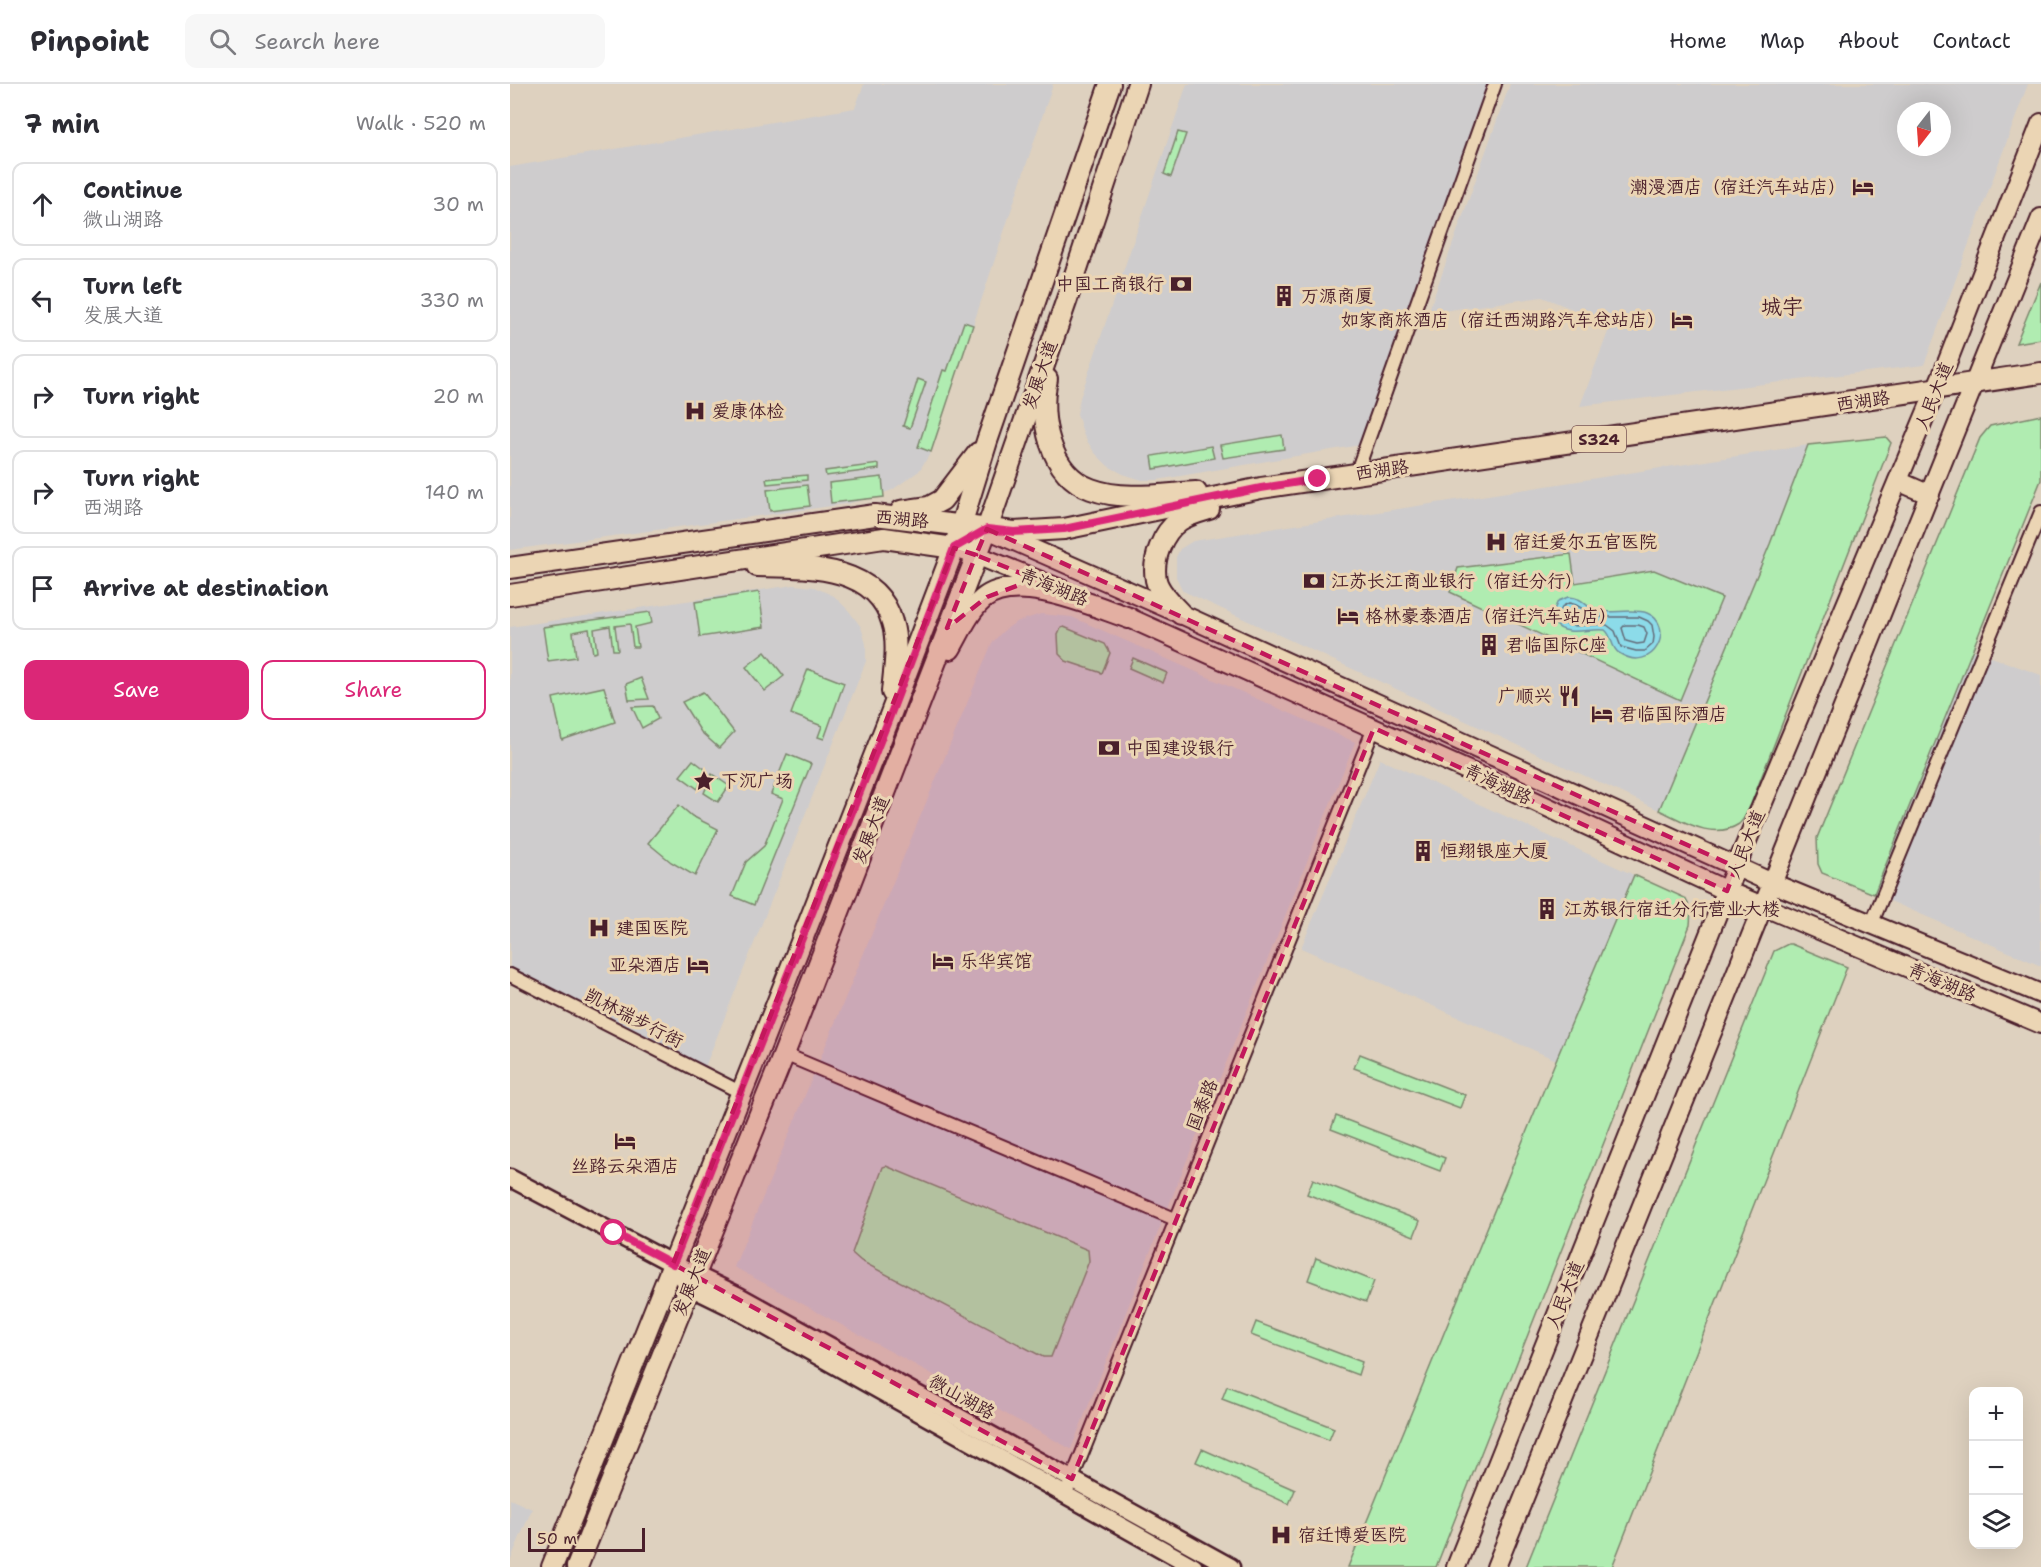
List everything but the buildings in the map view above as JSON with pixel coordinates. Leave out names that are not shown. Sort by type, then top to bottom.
[{"type":"main road","name":"发展大道","points":[[552,1567],[742,1093],[954,548],[987,441],[1110,84]]},
{"type":"main road","name":"发展大道","points":[[577,1567],[784,1054],[987,529],[1067,299],[1138,84]]},
{"type":"main road","name":"人民大道","points":[[1456,1567],[1736,867],[1936,390],[2041,123]]},
{"type":"main road","name":"人民大道","points":[[1496,1567],[2041,218]]},
{"type":"main road","points":[[1982,277],[2013,289]]},
{"type":"main road","points":[[1067,299],[1045,385],[1044,411],[1046,433],[1054,455],[1070,476],[1089,489],[1112,494],[1140,495],[1261,488]]},
{"type":"main road","name":"西湖路","points":[[510,568],[875,515],[1014,532],[1064,529],[1261,488],[2041,374]]},
{"type":"main road","points":[[875,515],[929,507],[942,500],[987,441]]},
{"type":"main road","points":[[1898,481],[1930,495]]},
{"type":"main road","points":[[1181,614],[1163,595],[1156,580],[1157,555],[1165,534],[1180,520],[1261,488]]},
{"type":"main road","points":[[954,548],[987,529]]},
{"type":"main road","name":"青海湖路","points":[[987,529],[1181,614],[1772,883],[2041,994]]},
{"type":"main road","name":"西湖路","points":[[510,596],[884,538],[954,548]]},
{"type":"main road","name":"青海湖路","points":[[954,548],[1129,618],[1727,891],[2041,1024]]},
{"type":"main road","points":[[697,566],[817,568],[838,572],[869,587],[884,603],[893,622],[896,653],[888,721]]},
{"type":"main road","points":[[909,732],[960,630],[973,609],[987,597],[1006,589],[1037,590],[1129,618]]},
{"type":"street","points":[[1356,474],[1495,84]]},
{"type":"street","points":[[1871,925],[2041,512]]},
{"type":"street","name":"国泰路","points":[[1065,1496],[1374,728]]},
{"type":"street","name":"凯林瑞步行街","points":[[510,975],[742,1093]]},
{"type":"street","points":[[784,1054],[1175,1219]]},
{"type":"street","name":"微山湖路","points":[[510,1178],[673,1264],[692,1281],[731,1307],[1194,1567]]},
{"type":"street","name":"微山湖路","points":[[692,1281],[730,1291],[1231,1567]]},
{"type":"highlighted area","points":[[987,529],[1736,867],[1727,891],[1374,728],[1072,1479],[673,1264],[954,548],[976,555]],"holes":[[[976,555],[1035,579],[987,597],[947,628]]]},
{"type":"shaded area","points":[[864,84],[1053,84],[931,452],[919,471],[892,490],[846,504],[510,550],[510,167],[855,108]]},
{"type":"shaded area","points":[[1187,84],[1487,84],[1360,445],[1157,480],[1142,480],[1108,466],[1094,452],[1084,436],[1077,414],[1080,398]]},
{"type":"shaded area","points":[[1510,84],[2028,84],[1924,365],[1580,406],[1611,324],[1542,297],[1428,313]]},
{"type":"shaded area","points":[[1808,445],[1770,544],[1659,810],[1183,591],[1176,577],[1176,557],[1180,549],[1193,541]]},
{"type":"shaded area","points":[[794,585],[814,587],[834,596],[849,611],[861,627],[866,644],[866,661],[705,1067],[510,969],[510,627]]},
{"type":"shaded area","points":[[1041,614],[1072,617],[1355,742],[1071,1449],[734,1267],[992,643],[1016,622]]},
{"type":"shaded area","points":[[1972,650],[2041,675],[2041,966],[1874,894]]},
{"type":"shaded area","points":[[1380,759],[1634,875],[1556,1060],[1301,948]]},
{"type":"shaded area","points":[[510,1499],[532,1509],[510,1561]]},
{"type":"green space","points":[[1178,132],[1186,134],[1171,177],[1164,174]]},
{"type":"green space","points":[[2041,282],[2041,339],[2016,343]]},
{"type":"green space","points":[[964,322],[973,325],[931,452],[918,447],[943,370],[947,371]]},
{"type":"green space","points":[[918,379],[926,382],[910,428],[903,426]]},
{"type":"green space","points":[[2041,415],[2041,480],[1874,894],[1822,873],[1818,864],[1817,838],[1980,438],[1990,426]]},
{"type":"green space","points":[[1282,435],[1284,449],[1223,458],[1220,445]]},
{"type":"green space","points":[[1886,437],[1891,443],[1744,817],[1739,824],[1719,831],[1698,828],[1659,810],[1770,544],[1808,445]]},
{"type":"green space","points":[[1211,446],[1214,458],[1154,469],[1152,456]]},
{"type":"green space","points":[[879,464],[879,469],[826,476],[825,471]]},
{"type":"green space","points":[[807,475],[807,480],[767,484],[766,479]]},
{"type":"green space","points":[[882,477],[884,497],[831,503],[829,483]]},
{"type":"green space","points":[[807,485],[810,506],[770,511],[767,490]]},
{"type":"green space","points":[[1571,554],[1575,583],[1654,570],[1722,598],[1680,700],[1450,592],[1458,568]]},
{"type":"green space","points":[[759,592],[764,627],[700,637],[695,602]]},
{"type":"green space","points":[[650,612],[652,623],[635,627],[638,647],[633,647],[630,624],[615,626],[618,650],[613,650],[610,626],[594,629],[597,652],[593,653],[589,629],[573,632],[576,657],[548,661],[543,627]]},
{"type":"green space","points":[[1064,627],[1105,644],[1110,653],[1102,673],[1066,661],[1059,654],[1058,635]]},
{"type":"green space","points":[[765,652],[784,676],[765,691],[746,667]]},
{"type":"green space","points":[[1133,658],[1167,673],[1163,683],[1129,668]]},
{"type":"green space","points":[[808,669],[844,683],[824,739],[818,737],[822,726],[791,714]]},
{"type":"green space","points":[[641,678],[649,699],[629,700],[626,684]]},
{"type":"green space","points":[[604,687],[615,722],[562,740],[553,698]]},
{"type":"green space","points":[[703,692],[734,732],[719,748],[701,732],[682,702]]},
{"type":"green space","points":[[653,706],[658,719],[642,728],[632,707]]},
{"type":"green space","points":[[787,754],[811,764],[754,905],[732,896],[746,862],[764,846],[783,799],[771,794]]},
{"type":"green space","points":[[693,760],[706,770],[698,789],[680,776]]},
{"type":"green space","points":[[712,774],[729,786],[718,802],[704,793]]},
{"type":"green space","points":[[679,805],[692,816],[718,829],[695,876],[671,862],[648,843]]},
{"type":"green space","points":[[1634,875],[1685,898],[1690,911],[1690,925],[1436,1567],[1348,1567],[1556,1060]]},
{"type":"green space","points":[[1788,944],[1847,967],[1612,1567],[1526,1567],[1774,951]]},
{"type":"green space","points":[[1360,1054],[1465,1095],[1460,1108],[1354,1068]]},
{"type":"green space","points":[[1336,1116],[1445,1158],[1440,1171],[1331,1129]]},
{"type":"green space","points":[[886,1166],[1088,1250],[1089,1261],[1051,1357],[1043,1357],[861,1261],[852,1253],[883,1167]]},
{"type":"green space","points":[[1313,1179],[1420,1221],[1414,1236],[1307,1194]]},
{"type":"green space","points":[[1316,1258],[1374,1281],[1366,1302],[1308,1280]]},
{"type":"green space","points":[[1256,1322],[1362,1362],[1358,1375],[1251,1335]]},
{"type":"green space","points":[[1227,1386],[1334,1428],[1329,1440],[1222,1399]]},
{"type":"green space","points":[[1202,1449],[1295,1490],[1289,1504],[1196,1462]]},
{"type":"water","points":[[1568,597],[1578,599],[1596,611],[1647,613],[1656,619],[1660,628],[1661,637],[1657,646],[1651,654],[1642,658],[1631,658],[1616,651],[1605,630],[1571,631],[1559,628],[1554,623],[1553,612],[1558,601]]},
{"type":"place","name":"潮漫酒店（宿迁汽车站店）","points":[[1863,187]]},
{"type":"place","name":"中国工商银行","points":[[1181,284]]},
{"type":"place","name":"万源商厦","points":[[1284,296]]},
{"type":"place","name":"如家商旅酒店（宿迁西湖路汽车总站店）","points":[[1682,320]]},
{"type":"place","name":"爱康体检","points":[[695,411]]},
{"type":"place","name":"宿迁爱尔五官医院","points":[[1496,542]]},
{"type":"place","name":"江苏长江商业银行（宿迁分行）","points":[[1314,581]]},
{"type":"place","name":"格林豪泰酒店（宿迁汽车站店）","points":[[1348,616]]},
{"type":"place","name":"君临国际C座","points":[[1489,645]]},
{"type":"place","name":"广顺兴","points":[[1569,696]]},
{"type":"place","name":"君临国际酒店","points":[[1602,714]]},
{"type":"place","name":"中国建设银行","points":[[1109,748]]},
{"type":"place","name":"下沉广场","points":[[704,781]]},
{"type":"place","name":"恒翔银座大厦","points":[[1423,851]]},
{"type":"place","name":"江苏银行宿迁分行营业大楼","points":[[1547,909]]},
{"type":"place","name":"建国医院","points":[[599,928]]},
{"type":"place","name":"乐华宾馆","points":[[943,961]]},
{"type":"place","name":"亚朵酒店","points":[[698,965]]},
{"type":"place","name":"丝路云朵酒店","points":[[625,1141]]},
{"type":"place","name":"宿迁博爱医院","points":[[1281,1535]]},
{"type":"district","name":"城宇","points":[[1782,307]]},
{"type":"route","points":[[614,1233],[673,1264],[954,548],[987,529],[1014,532],[1064,529],[1261,488],[1318,479]]}]
